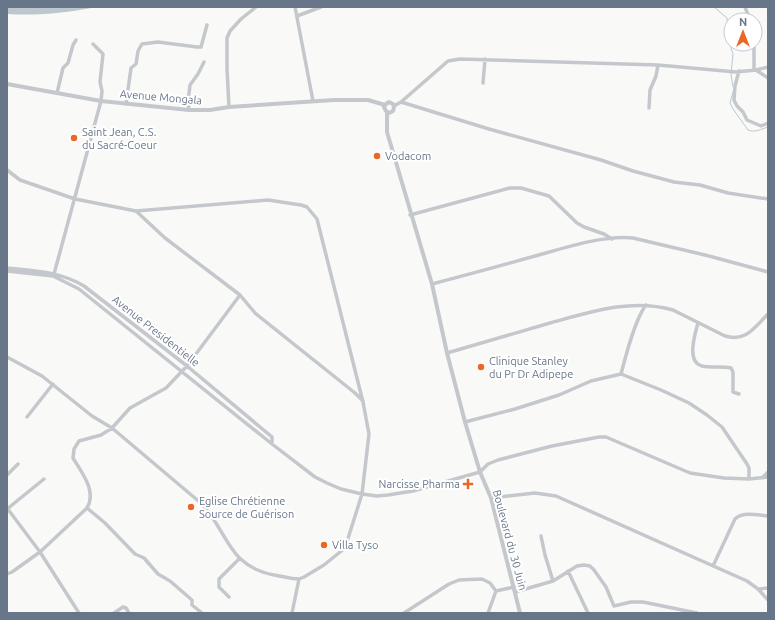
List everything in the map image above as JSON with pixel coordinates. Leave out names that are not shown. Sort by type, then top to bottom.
[{"type":"street","points":[[229,107],[227,38],[230,31],[241,19],[256,7]]},
{"type":"street","points":[[295,7],[314,101]]},
{"type":"street","points":[[297,16],[321,7]]},
{"type":"street","points":[[126,104],[131,68],[136,64],[138,51],[142,44],[158,42],[197,47],[201,46],[207,25]]},
{"type":"street","points":[[57,93],[62,68],[68,63],[76,40]]},
{"type":"street","points":[[54,274],[101,101],[102,91],[100,82],[103,54],[93,44]]},
{"type":"street","points":[[754,52],[755,70]]},
{"type":"street","points":[[387,114],[393,110],[394,106],[401,102],[448,61],[460,59],[658,65],[704,68],[728,72],[755,70],[768,67]]},
{"type":"street","points":[[483,83],[484,59]]},
{"type":"street","points":[[189,110],[188,102],[190,84],[198,74],[204,62]]},
{"type":"street","points":[[649,108],[650,90],[656,76],[658,65]]},
{"type":"street","points":[[755,70],[768,78]]},
{"type":"street","points":[[737,72],[734,93],[734,100],[737,106],[743,112],[747,120],[761,126],[768,123]]},
{"type":"street","name":"Avenue Mongala","points":[[7,84],[101,101],[189,110],[210,110],[229,107],[314,101],[368,100],[385,105],[389,102],[394,106]]},
{"type":"street","points":[[401,102],[674,182],[700,185],[728,193],[768,200]]},
{"type":"street","name":"Boulevard du 30 Juin","points":[[385,105],[385,110],[388,112],[387,132],[410,214],[432,284],[447,353],[465,422],[480,472],[491,498],[520,613]]},
{"type":"street","points":[[7,170],[20,180],[75,199],[136,211],[268,200],[307,207],[317,219],[363,402],[369,434],[362,494],[345,548],[324,566],[299,579],[264,573],[256,570],[240,559],[210,513],[202,504],[112,428],[92,416],[53,384],[7,356]]},
{"type":"street","points":[[410,214],[510,188],[521,188],[549,196],[584,227],[604,234],[612,239]]},
{"type":"street","points":[[136,211],[166,238],[240,295],[255,313],[355,393],[363,402]]},
{"type":"street","points":[[432,284],[556,250],[597,240],[624,237],[709,256],[768,272]]},
{"type":"street","name":"Avenue Presidentielle","points":[[7,268],[54,274],[73,279],[84,286],[187,366],[272,437],[272,444]]},
{"type":"street","name":"Avenue Presidentielle","points":[[7,271],[54,274],[79,289],[272,444],[316,477],[341,489],[377,496],[400,494],[480,472],[488,464],[498,460],[552,446],[599,437],[606,437],[690,474],[711,477],[749,479],[768,477]]},
{"type":"street","points":[[7,574],[40,552],[87,508],[90,503],[91,495],[73,458],[74,449],[79,441],[101,435],[112,428],[130,408],[166,388],[187,366],[240,295]]},
{"type":"street","points":[[621,374],[641,312],[646,305]]},
{"type":"street","points":[[447,353],[602,309],[618,306],[646,305],[664,307],[725,336],[733,338],[741,338],[750,333],[768,314]]},
{"type":"street","points":[[698,322],[695,333],[693,359],[696,364],[703,366],[731,368],[733,372],[732,390],[733,392],[739,394]]},
{"type":"street","points":[[465,422],[515,409],[559,395],[590,381],[621,374],[689,403],[722,427],[747,464],[749,468],[749,479]]},
{"type":"street","points":[[27,417],[53,384]]},
{"type":"street","points":[[217,399],[222,395]]},
{"type":"street","points":[[7,475],[18,464]]},
{"type":"street","points":[[763,477],[768,472]]},
{"type":"street","points":[[44,479],[7,509],[40,552],[79,613]]},
{"type":"street","points":[[491,498],[535,493],[556,496],[747,581],[758,589],[768,600]]},
{"type":"street","points":[[87,508],[105,523],[135,554],[144,558],[158,574],[170,581],[192,600],[192,606],[202,613]]},
{"type":"street","points":[[713,566],[737,516],[741,514],[768,516]]},
{"type":"street","points":[[541,536],[553,581]]},
{"type":"street","points":[[229,597],[220,587],[219,579],[240,559]]},
{"type":"street","points":[[515,592],[553,581],[577,566],[584,565],[590,566],[594,570],[606,587],[614,606],[631,602],[643,602],[697,613]]},
{"type":"street","points":[[568,571],[588,613]]},
{"type":"street","points":[[292,613],[299,579]]},
{"type":"street","points":[[404,613],[448,584],[459,580],[482,579],[490,583],[496,591]]},
{"type":"street","points":[[496,591],[514,587]]},
{"type":"street","points":[[758,589],[768,588]]},
{"type":"street","points":[[488,613],[496,591]]},
{"type":"street","points":[[114,613],[123,608],[126,608],[129,613]]},
{"type":"shaded area","points":[[7,7],[96,7],[74,11],[29,15],[7,14]]},
{"type":"waterway","points":[[714,7],[727,18],[730,45],[733,54],[731,74],[733,87]]},
{"type":"waterway","points":[[733,92],[730,103],[748,130],[756,131],[768,127]]},
{"type":"place","name":"Saint Jean, C.S. du Sacré-Coeur","points":[[74,138]]},
{"type":"place","name":"Vodacom","points":[[377,156]]},
{"type":"place","name":"Clinique Stanley du Pr Dr Adipepe","points":[[481,367]]},
{"type":"place","name":"Narcisse Pharma","points":[[468,484]]},
{"type":"place","name":"Eglise Chrétienne Source de Guérison","points":[[191,507]]},
{"type":"place","name":"Villa Tyso","points":[[324,545]]}]
